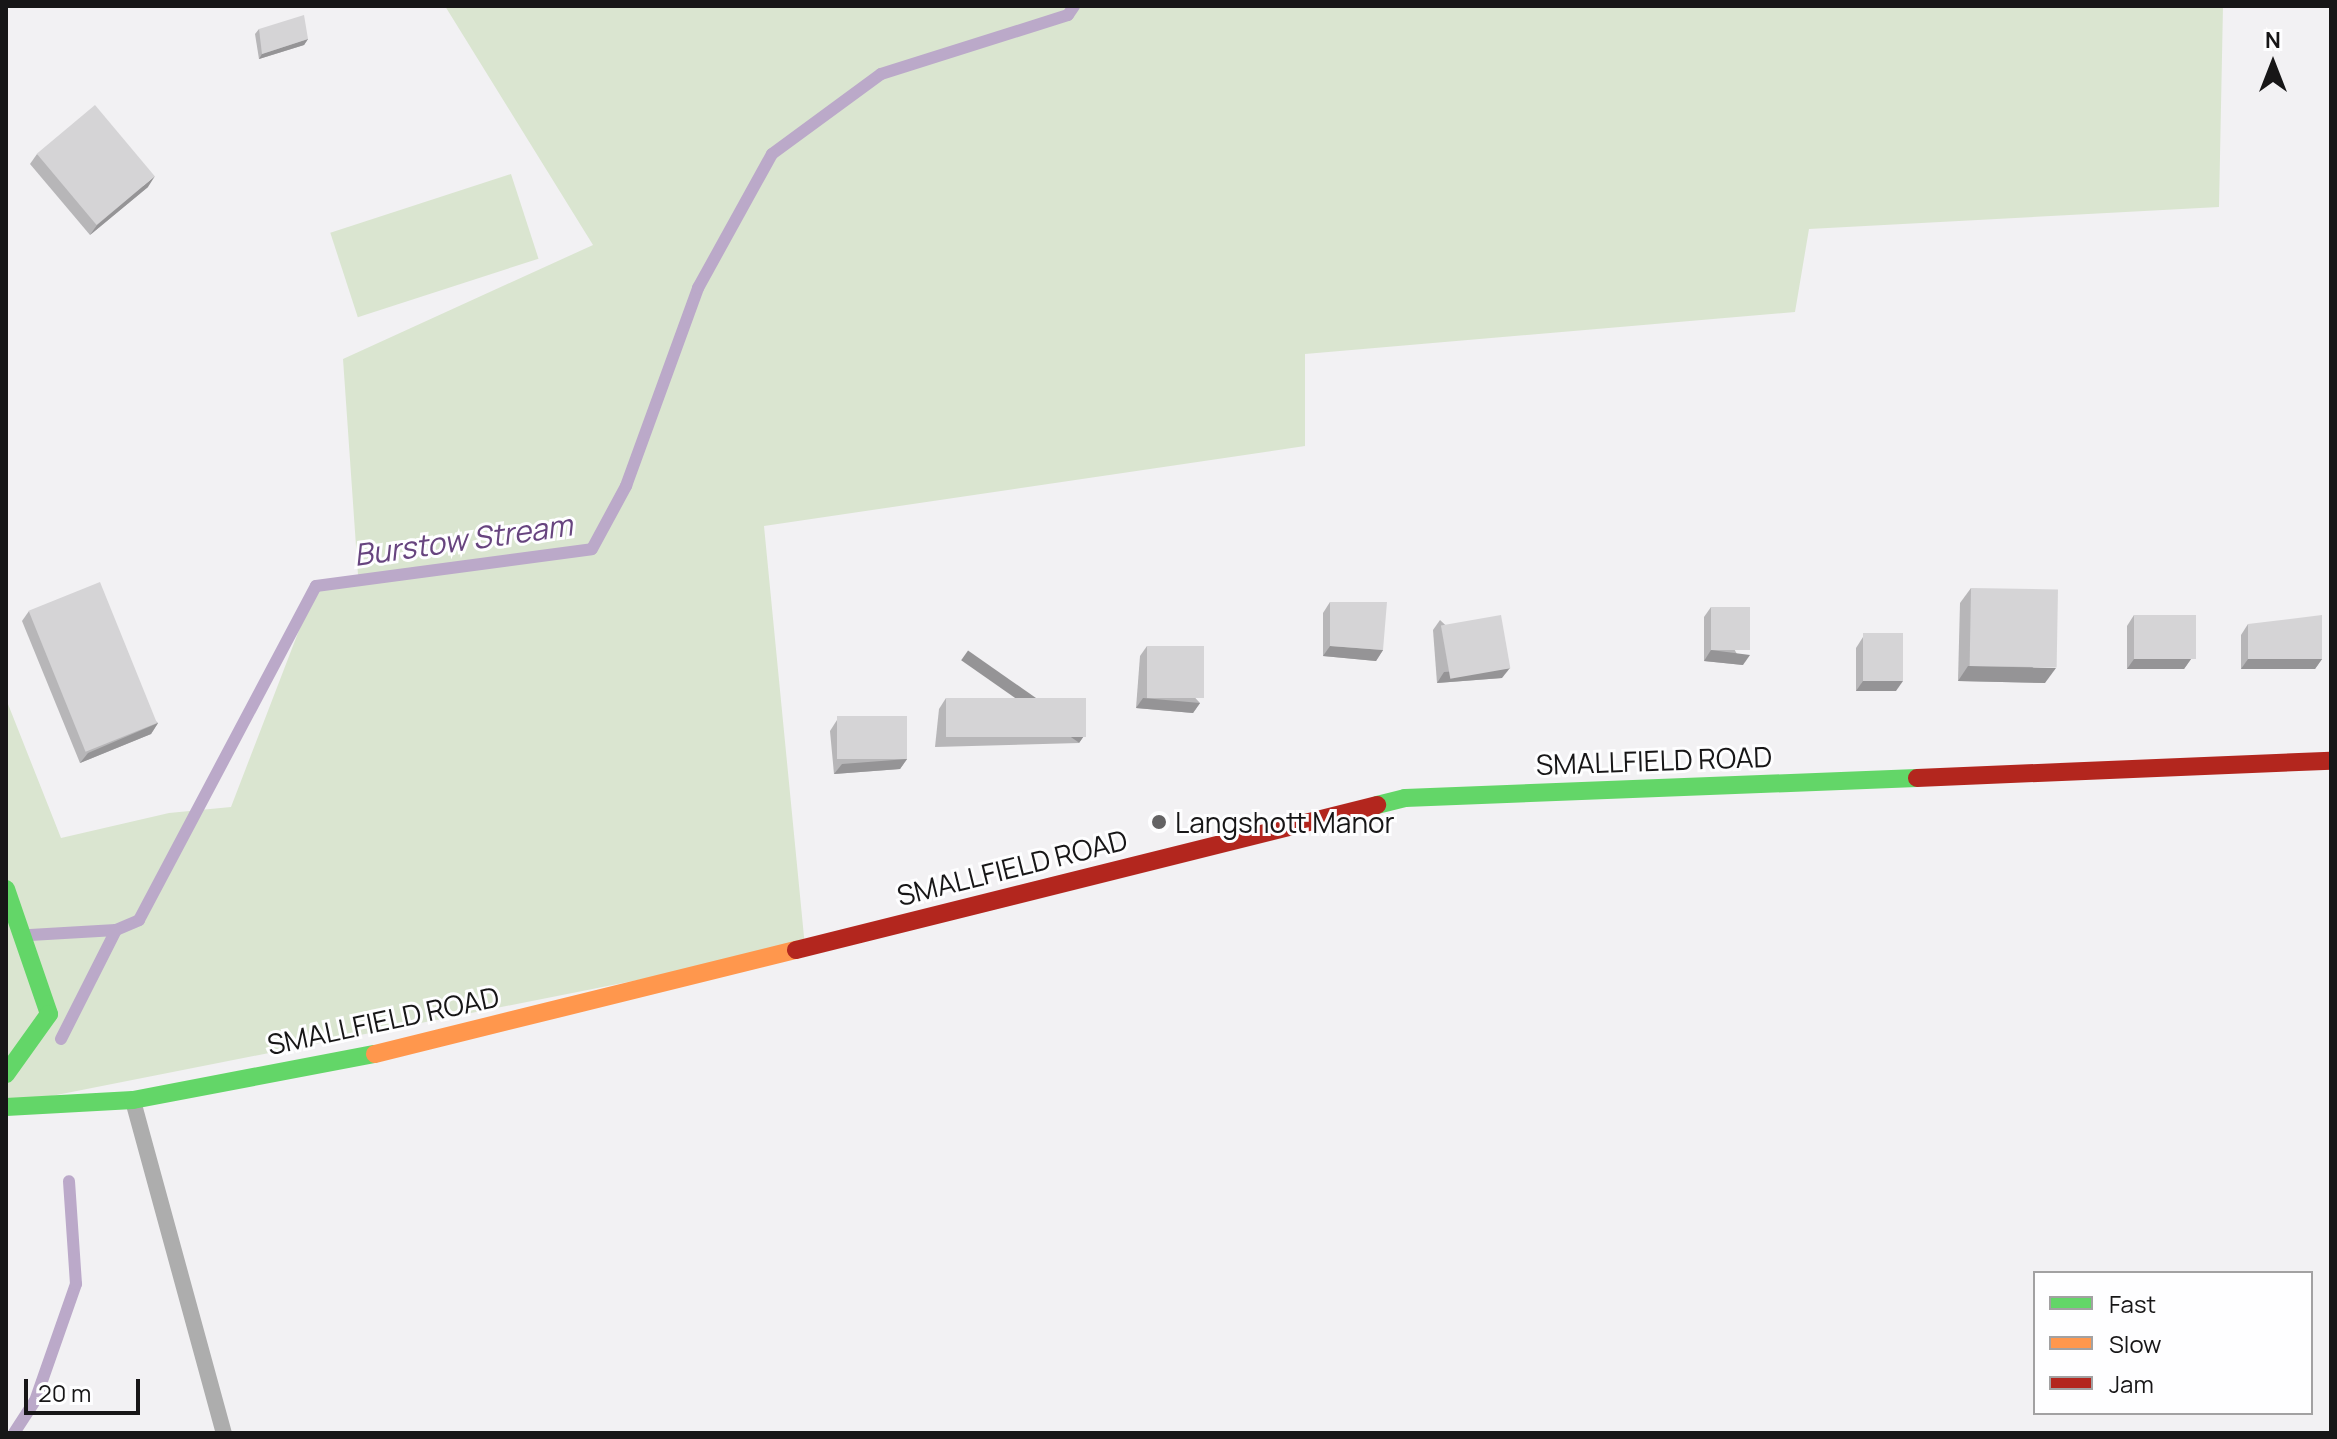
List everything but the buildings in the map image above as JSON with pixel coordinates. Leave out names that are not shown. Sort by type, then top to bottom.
[{"type":"street","name":"SMALLFIELD ROAD","points":[[6,1107],[133,1100],[372,1055],[1405,798],[2331,761]]},
{"type":"street","points":[[6,889],[49,1014],[6,1074]]},
{"type":"lane","points":[[133,1100],[224,1433]]},
{"type":"green space","points":[[445,6],[2223,6],[2219,207],[1809,229],[1795,312],[1305,354],[1305,446],[764,526],[805,947],[6,1105],[6,699],[61,838],[169,813],[231,807],[316,586],[358,575],[343,359],[593,245]]},
{"type":"green space","points":[[511,174],[539,259],[358,317],[330,233]]},
{"type":"waterway","name":"Burstow Stream","points":[[30,935],[116,930],[139,920],[316,586],[592,549],[626,486],[698,288],[772,154],[881,74],[1068,15],[1074,6]]},
{"type":"waterway","points":[[61,1039],[116,930]]},
{"type":"waterway","points":[[14,1433],[35,1401],[76,1284],[69,1181]]},
{"type":"traffic: fast","points":[[1377,805],[1405,798],[1917,778]]},
{"type":"traffic: fast","points":[[6,889],[49,1014],[6,1074]]},
{"type":"traffic: fast","points":[[6,1107],[133,1100],[375,1054]]},
{"type":"traffic: slow","points":[[375,1054],[796,950]]},
{"type":"traffic: jam","points":[[1917,778],[2331,761]]},
{"type":"traffic: jam","points":[[796,950],[1377,805]]},
{"type":"place","name":"Langshott Manor","points":[[1159,822]]}]
